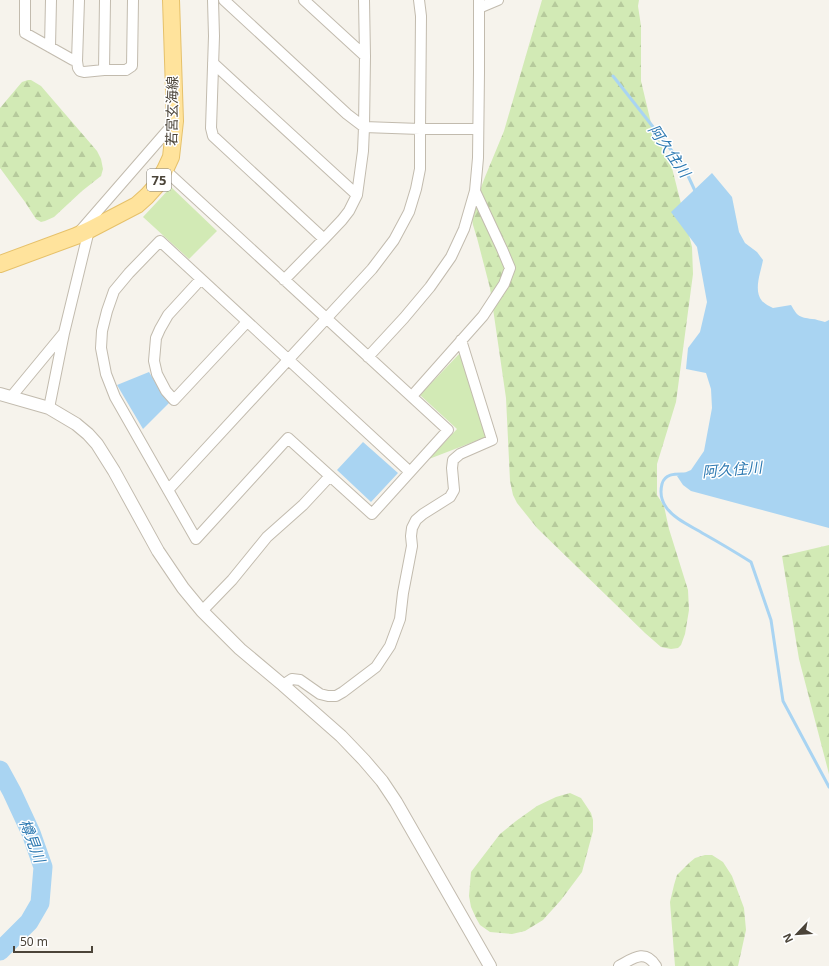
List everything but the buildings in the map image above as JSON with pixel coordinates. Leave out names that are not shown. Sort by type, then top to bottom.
[{"type":"main road","name":"若宮玄海線","points":[[0,264],[83,233],[137,205],[156,186],[171,158],[175,121],[171,0]]},
{"type":"street","points":[[26,0],[25,33],[77,61]]},
{"type":"street","points":[[50,47],[51,0]]},
{"type":"street","points":[[79,0],[77,61],[78,68],[81,72],[126,70],[132,66],[133,0]]},
{"type":"street","points":[[104,70],[105,0]]},
{"type":"street","points":[[214,0],[211,128],[213,136],[324,239]]},
{"type":"street","points":[[224,0],[347,114],[364,127],[478,129]]},
{"type":"street","points":[[304,0],[365,56]]},
{"type":"street","points":[[284,280],[349,211],[357,195],[363,151],[364,127],[364,0]]},
{"type":"street","points":[[168,490],[372,269],[394,240],[409,212],[420,169],[420,0]]},
{"type":"street","points":[[368,357],[426,292],[451,257],[464,229],[475,192],[478,158],[479,4],[498,0]]},
{"type":"street","points":[[213,63],[357,195]]},
{"type":"street","points":[[49,408],[83,233],[175,121]]},
{"type":"street","points":[[165,170],[448,430],[410,472],[372,514],[288,438],[196,539],[115,397],[107,378],[101,348],[102,331],[114,291],[160,241],[410,472]]},
{"type":"street","points":[[412,396],[483,316],[504,284],[510,268],[475,192]]},
{"type":"street","points":[[201,279],[168,315],[156,338],[154,362],[166,391],[174,400],[247,322]]},
{"type":"street","points":[[64,333],[5,395],[49,408],[76,424],[97,444],[114,471],[158,551],[183,588],[202,611],[240,649],[341,736],[382,781],[396,802],[490,966]]},
{"type":"street","points":[[283,685],[292,679],[300,680],[320,694],[336,696],[376,667],[390,646],[400,618],[412,546],[412,528],[416,520],[422,514],[450,498],[454,490],[452,468],[453,460],[460,454],[492,440],[461,340]]},
{"type":"street","points":[[202,611],[232,580],[267,537],[303,505],[330,476]]},
{"type":"street","points":[[619,966],[636,956],[649,958],[656,966]]},
{"type":"green space","points":[[542,0],[639,0],[638,6],[641,26],[641,81],[651,123],[672,168],[692,247],[693,274],[676,402],[657,464],[657,495],[664,506],[669,529],[688,590],[689,610],[685,634],[681,645],[678,648],[671,649],[661,647],[537,528],[517,503],[513,495],[510,481],[506,398],[490,288],[471,214],[504,131]]},
{"type":"green space","points":[[31,80],[41,86],[97,151],[101,159],[103,169],[101,176],[54,217],[41,222],[36,219],[0,168],[0,108],[22,82]]},
{"type":"green space","points":[[171,187],[217,231],[189,259],[143,217]]},
{"type":"green space","points":[[460,353],[486,437],[429,459],[457,429],[420,395]]},
{"type":"green space","points":[[829,545],[829,774],[799,659],[782,556]]},
{"type":"green space","points":[[570,793],[581,798],[591,813],[593,820],[593,831],[582,872],[561,900],[543,920],[525,931],[512,934],[490,932],[480,925],[471,907],[469,896],[471,872],[500,834],[516,821],[537,806],[556,797]]},
{"type":"green space","points":[[705,855],[712,855],[723,862],[732,876],[744,908],[746,930],[738,966],[675,966],[670,902],[674,885],[677,875],[689,863],[695,858]]},
{"type":"water","points":[[712,173],[732,197],[739,232],[745,243],[757,252],[763,260],[758,286],[759,297],[762,301],[773,308],[791,305],[799,316],[804,318],[825,322],[829,320],[829,528],[691,491],[683,485],[677,476],[691,470],[704,451],[712,408],[711,389],[706,373],[686,369],[688,348],[700,332],[707,302],[697,247],[671,212]]},
{"type":"water","points":[[149,372],[165,398],[171,401],[143,429],[117,385]]},
{"type":"water","points":[[363,442],[398,473],[371,502],[337,470]]},
{"type":"waterway","name":"阿久住川","points":[[613,76],[683,165],[696,193]]},
{"type":"waterway","name":"阿久住川","points":[[685,474],[671,475],[663,480],[661,490],[663,502],[669,511],[678,519],[751,562],[771,620],[783,701],[829,787]]},
{"type":"waterway","name":"樽見川","points":[[0,770],[31,833],[43,867],[40,903],[29,922],[0,951]]}]
